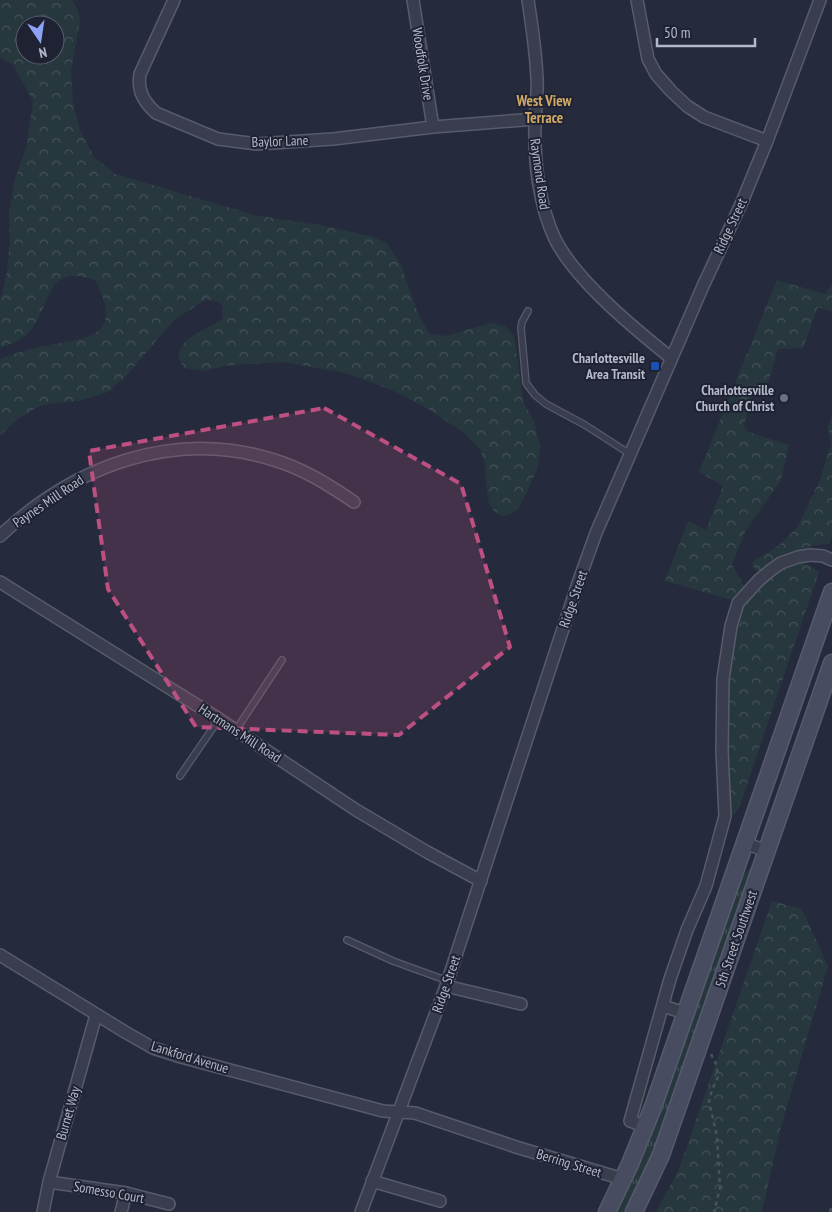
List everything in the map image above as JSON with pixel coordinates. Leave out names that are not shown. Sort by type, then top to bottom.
[{"type":"main road","name":"5th Street Southwest","points":[[607,1212],[645,1126],[832,592]]},
{"type":"main road","name":"5th Street Southwest","points":[[634,1212],[661,1155],[832,663]]},
{"type":"street","name":"Baylor Lane","points":[[174,0],[140,74],[140,92],[156,113],[218,139],[258,144],[333,139],[433,127],[535,119]]},
{"type":"street","name":"Woodfolk Drive","points":[[413,0],[433,127]]},
{"type":"street","name":"Raymond Road","points":[[528,0],[536,55],[536,157],[547,221],[570,262],[600,295],[637,330],[672,358]]},
{"type":"street","points":[[637,0],[648,59],[656,74],[671,91],[687,106],[704,117],[767,141]]},
{"type":"street","name":"Ridge Street","points":[[361,1212],[447,983],[596,533],[767,141],[820,0]]},
{"type":"street","name":"Paynes Mill Road","points":[[0,536],[35,506],[81,477],[127,459],[176,450],[225,450],[276,460],[325,482],[354,502]]},
{"type":"street","points":[[645,1126],[630,1121],[670,979],[687,930],[706,886],[725,816],[722,751],[723,678],[730,626],[738,603],[771,570],[798,557],[810,555],[823,556],[832,560]]},
{"type":"street","name":"Hartmans Mill Road","points":[[0,582],[219,718],[356,810],[481,881]]},
{"type":"street","points":[[744,843],[767,851]]},
{"type":"street","name":"Lankford Avenue","points":[[0,955],[153,1048],[383,1111],[398,1112]]},
{"type":"street","points":[[447,983],[521,1004]]},
{"type":"street","points":[[663,1006],[685,1013]]},
{"type":"street","name":"Burnet Way","points":[[44,1212],[49,1182],[96,1015]]},
{"type":"street","name":"Berring Street","points":[[398,1112],[415,1113],[516,1147],[623,1179]]},
{"type":"street","points":[[372,1181],[440,1200]]},
{"type":"street","name":"Somesso Court","points":[[49,1182],[126,1193],[169,1204]]},
{"type":"street","points":[[122,1212],[126,1193]]},
{"type":"lane","points":[[528,311],[521,328],[526,383],[535,395],[546,404],[586,424],[630,454]]},
{"type":"lane","points":[[236,730],[282,660]]},
{"type":"lane","points":[[180,776],[219,718]]},
{"type":"lane","points":[[347,940],[447,983]]},
{"type":"path","points":[[708,1051],[716,1064],[718,1077],[709,1102],[717,1137],[720,1188],[714,1212]]},
{"type":"path","points":[[830,1212],[832,1206]]},
{"type":"highlighted area","points":[[324,408],[461,484],[510,647],[399,735],[196,727],[108,589],[89,451]]},
{"type":"green space","points":[[0,0],[72,0],[78,10],[80,21],[71,71],[73,103],[80,130],[94,157],[115,174],[259,216],[321,225],[373,237],[387,243],[401,265],[419,316],[429,333],[445,336],[491,323],[505,326],[514,335],[523,401],[534,421],[540,446],[538,467],[518,509],[509,515],[502,516],[494,511],[489,504],[485,464],[480,449],[463,432],[428,409],[392,390],[349,374],[284,362],[230,365],[203,371],[185,368],[180,359],[179,352],[189,339],[222,319],[223,308],[218,301],[205,300],[173,321],[127,375],[108,392],[79,401],[52,403],[38,407],[16,420],[0,436],[0,359],[33,348],[88,337],[98,331],[104,324],[106,313],[103,299],[95,280],[79,276],[67,277],[58,281],[52,289],[30,331],[20,339],[0,348],[0,297],[2,296],[7,272],[10,239],[9,215],[14,182],[27,145],[33,101],[13,65],[0,57]]},
{"type":"green space","points":[[777,280],[825,294],[832,284],[832,312],[818,307],[803,348],[778,349],[767,387],[752,395],[744,425],[748,432],[789,445],[781,480],[745,532],[732,565],[745,588],[736,601],[665,581],[688,521],[706,530],[723,486],[699,472]]},
{"type":"green space","points":[[832,414],[832,537],[829,544],[801,549],[758,573],[751,563],[778,546],[797,528],[820,480],[831,444],[828,427]]},
{"type":"green space","points":[[803,564],[819,572],[739,808],[734,814],[731,813],[730,809],[727,713],[734,626],[739,609],[764,581],[791,565]]},
{"type":"green space","points":[[753,867],[655,1150],[626,1212],[614,1212],[737,881]]},
{"type":"green space","points":[[772,901],[802,909],[828,966],[781,1127],[762,1212],[656,1212],[679,1169]]},
{"type":"place","name":"Charlottesville Area Transit","points":[[655,366]]},
{"type":"place","name":"Charlottesville Church of Christ","points":[[784,398]]},
{"type":"district","name":"West View Terrace","points":[[544,108]]}]
